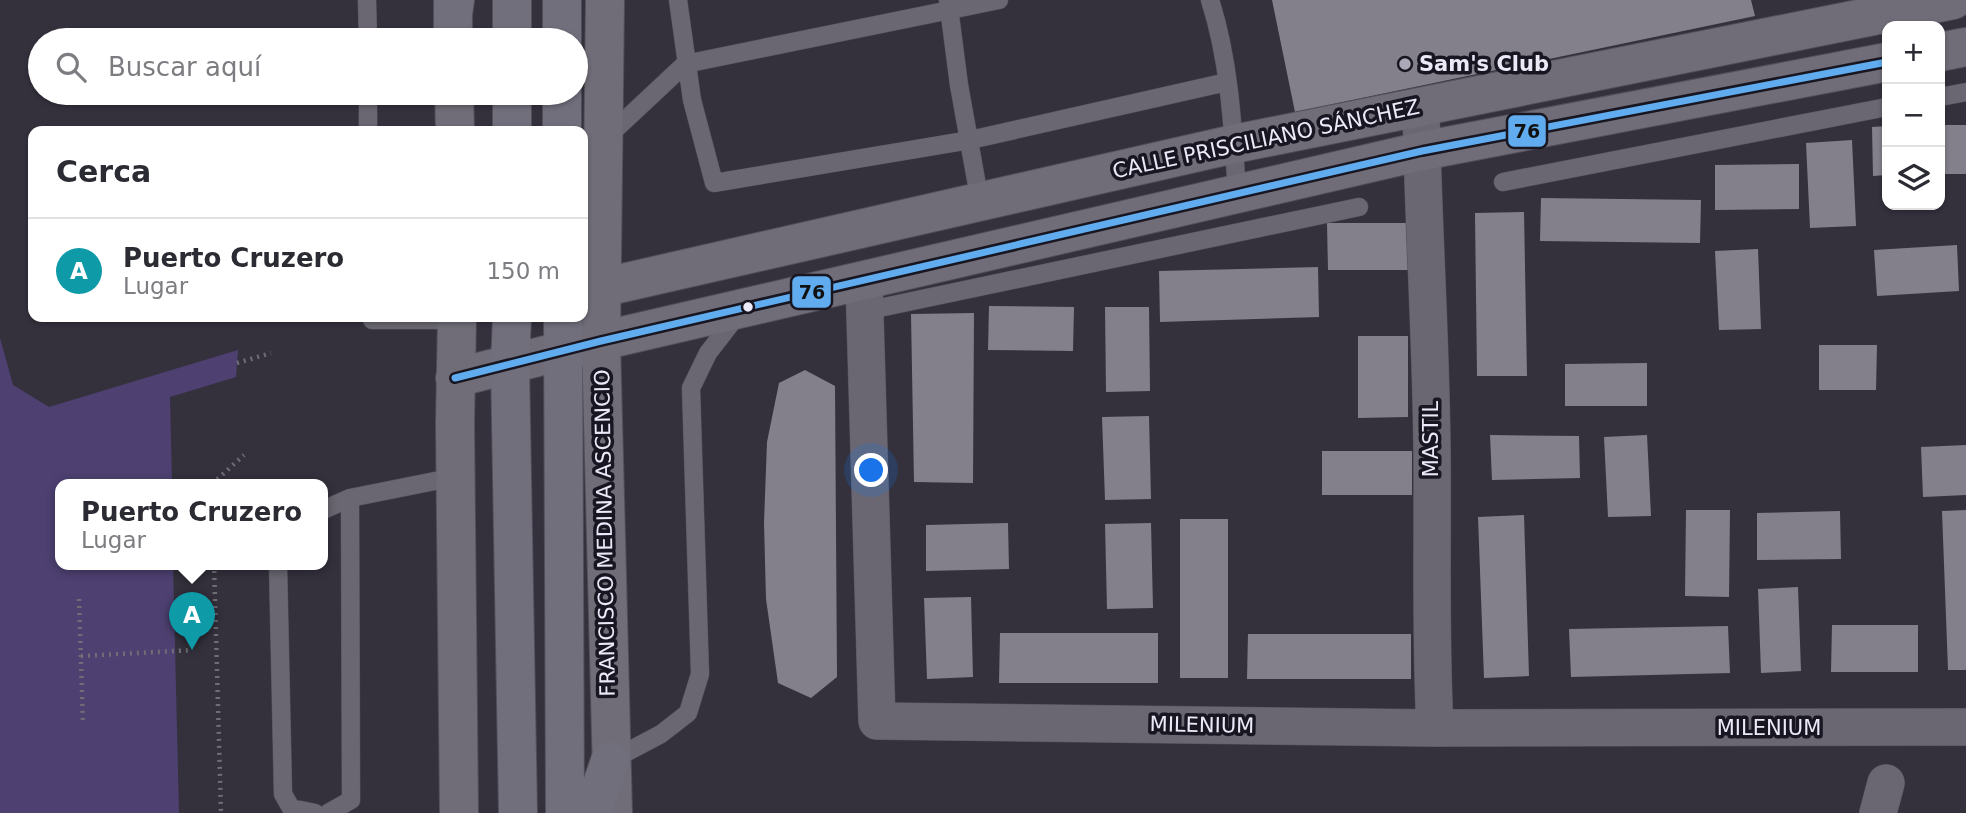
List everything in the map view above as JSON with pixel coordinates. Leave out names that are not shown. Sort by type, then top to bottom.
[{"type":"highway","points":[[512,0],[512,28]]},
{"type":"highway","points":[[562,0],[562,28]]},
{"type":"highway","points":[[512,105],[512,126]]},
{"type":"highway","points":[[562,105],[562,126]]},
{"type":"highway","points":[[512,322],[510,365],[517,813]]},
{"type":"highway","name":"FRANCISCO MEDINA ASCENCIO","points":[[563,334],[565,813]]},
{"type":"highway","points":[[592,813],[610,761]]},
{"type":"main road","name":"FRANCISCO MEDINA ASCENCIO","points":[[605,0],[603,140],[593,289],[601,341],[613,813]]},
{"type":"main road","name":"CALLE PRISCILIANO SÁNCHEZ","points":[[593,289],[1234,144],[1421,107],[1868,8],[1953,0]]},
{"type":"main road","points":[[1945,51],[1966,47]]},
{"type":"main road","name":"CALLE PRISCILIANO SÁNCHEZ","points":[[455,377],[510,365],[563,334],[601,341],[742,310],[864,297],[1237,194],[1422,151],[1882,63]]},
{"type":"main road","points":[[454,105],[455,126]]},
{"type":"main road","points":[[459,813],[455,377],[463,322]]},
{"type":"street","name":"MASTIL","points":[[1421,107],[1429,288],[1432,454],[1430,635],[1435,728]]},
{"type":"street","name":"MILENIUM","points":[[864,297],[877,721],[1435,728],[1966,727]]},
{"type":"lane","points":[[367,0],[368,28]]},
{"type":"lane","points":[[678,0],[692,100],[714,183],[970,140],[1227,82]]},
{"type":"lane","points":[[603,140],[685,64],[948,5],[999,0]]},
{"type":"lane","points":[[1210,0],[1227,82],[1237,194]]},
{"type":"lane","points":[[948,5],[980,202]]},
{"type":"lane","points":[[1945,96],[1966,92]]},
{"type":"lane","points":[[368,105],[368,126]]},
{"type":"lane","points":[[1503,182],[1882,108]]},
{"type":"lane","points":[[864,297],[1359,207]]},
{"type":"lane","points":[[610,761],[661,734],[688,713],[700,674],[691,388],[708,353],[742,310]]},
{"type":"lane","points":[[328,508],[350,498],[455,477]]},
{"type":"lane","points":[[328,813],[351,800],[350,498]]},
{"type":"lane","points":[[278,570],[283,794],[290,808],[315,813]]},
{"type":"path","points":[[237,363],[271,353]]},
{"type":"path","points":[[218,479],[244,455]]},
{"type":"path","points":[[214,570],[221,813]]},
{"type":"path","points":[[79,598],[83,724]]},
{"type":"path","points":[[81,656],[193,650]]},
{"type":"shaded area","points":[[0,338],[13,385],[49,407],[238,350],[236,377],[170,397],[172,479],[55,479],[55,570],[173,570],[179,813],[0,813]]},
{"type":"building","name":"Sam's Club","points":[[1272,0],[1751,0],[1755,16],[1295,112]]},
{"type":"building","points":[[1945,125],[1966,125],[1966,174],[1945,174]]},
{"type":"building","points":[[1882,126],[1882,175],[1873,176],[1872,127]]},
{"type":"building","points":[[1852,140],[1856,226],[1810,228],[1806,143]]},
{"type":"building","points":[[1799,164],[1799,209],[1715,210],[1715,165]]},
{"type":"building","points":[[1541,198],[1701,200],[1700,243],[1540,241]]},
{"type":"building","points":[[1524,212],[1527,376],[1477,376],[1475,213]]},
{"type":"building","points":[[1327,223],[1414,223],[1414,270],[1328,270]]},
{"type":"building","points":[[1957,245],[1959,291],[1877,296],[1874,250]]},
{"type":"building","points":[[1758,249],[1761,329],[1719,330],[1715,251]]},
{"type":"building","points":[[1318,267],[1319,317],[1160,322],[1159,271]]},
{"type":"building","points":[[989,306],[1074,307],[1073,351],[988,350]]},
{"type":"building","points":[[1105,307],[1149,307],[1150,391],[1106,392]]},
{"type":"building","points":[[974,313],[973,483],[914,482],[911,314]]},
{"type":"building","points":[[1358,336],[1408,336],[1408,417],[1358,418]]},
{"type":"building","points":[[1819,345],[1877,345],[1876,390],[1819,390]]},
{"type":"building","points":[[1647,363],[1647,406],[1565,406],[1565,364]]},
{"type":"building","points":[[805,370],[835,386],[837,677],[811,698],[778,683],[766,599],[764,523],[767,442],[779,383]]},
{"type":"building","points":[[1149,416],[1151,499],[1105,500],[1102,417]]},
{"type":"building","points":[[1490,435],[1579,436],[1580,478],[1492,480]]},
{"type":"building","points":[[1647,435],[1651,516],[1608,517],[1604,437]]},
{"type":"building","points":[[1966,445],[1966,495],[1923,497],[1921,447]]},
{"type":"building","points":[[1322,451],[1412,451],[1412,495],[1322,495]]},
{"type":"building","points":[[1686,510],[1730,510],[1729,597],[1685,596]]},
{"type":"building","points":[[1966,510],[1966,670],[1948,670],[1942,511]]},
{"type":"building","points":[[1840,511],[1841,559],[1757,560],[1757,513]]},
{"type":"building","points":[[1524,515],[1529,676],[1484,678],[1478,517]]},
{"type":"building","points":[[1180,519],[1228,519],[1228,678],[1180,678]]},
{"type":"building","points":[[1008,523],[1009,569],[926,571],[926,525]]},
{"type":"building","points":[[1151,523],[1153,608],[1107,609],[1105,524]]},
{"type":"building","points":[[1798,587],[1801,671],[1761,673],[1758,589]]},
{"type":"building","points":[[971,597],[973,677],[927,679],[924,598]]},
{"type":"building","points":[[1832,625],[1918,625],[1918,672],[1831,672]]},
{"type":"building","points":[[1728,626],[1730,673],[1571,677],[1569,629]]},
{"type":"building","points":[[1000,633],[1158,633],[1158,683],[999,683]]},
{"type":"building","points":[[1248,634],[1411,634],[1411,679],[1247,679]]},
{"type":"transit line","name":"76","points":[[455,378],[601,341],[1422,151],[1882,63]]},
{"type":"place","name":"Sam's Club","points":[[1405,64]]},
{"type":"place","name":"Puerto Cruzero","points":[[192,650]]}]
